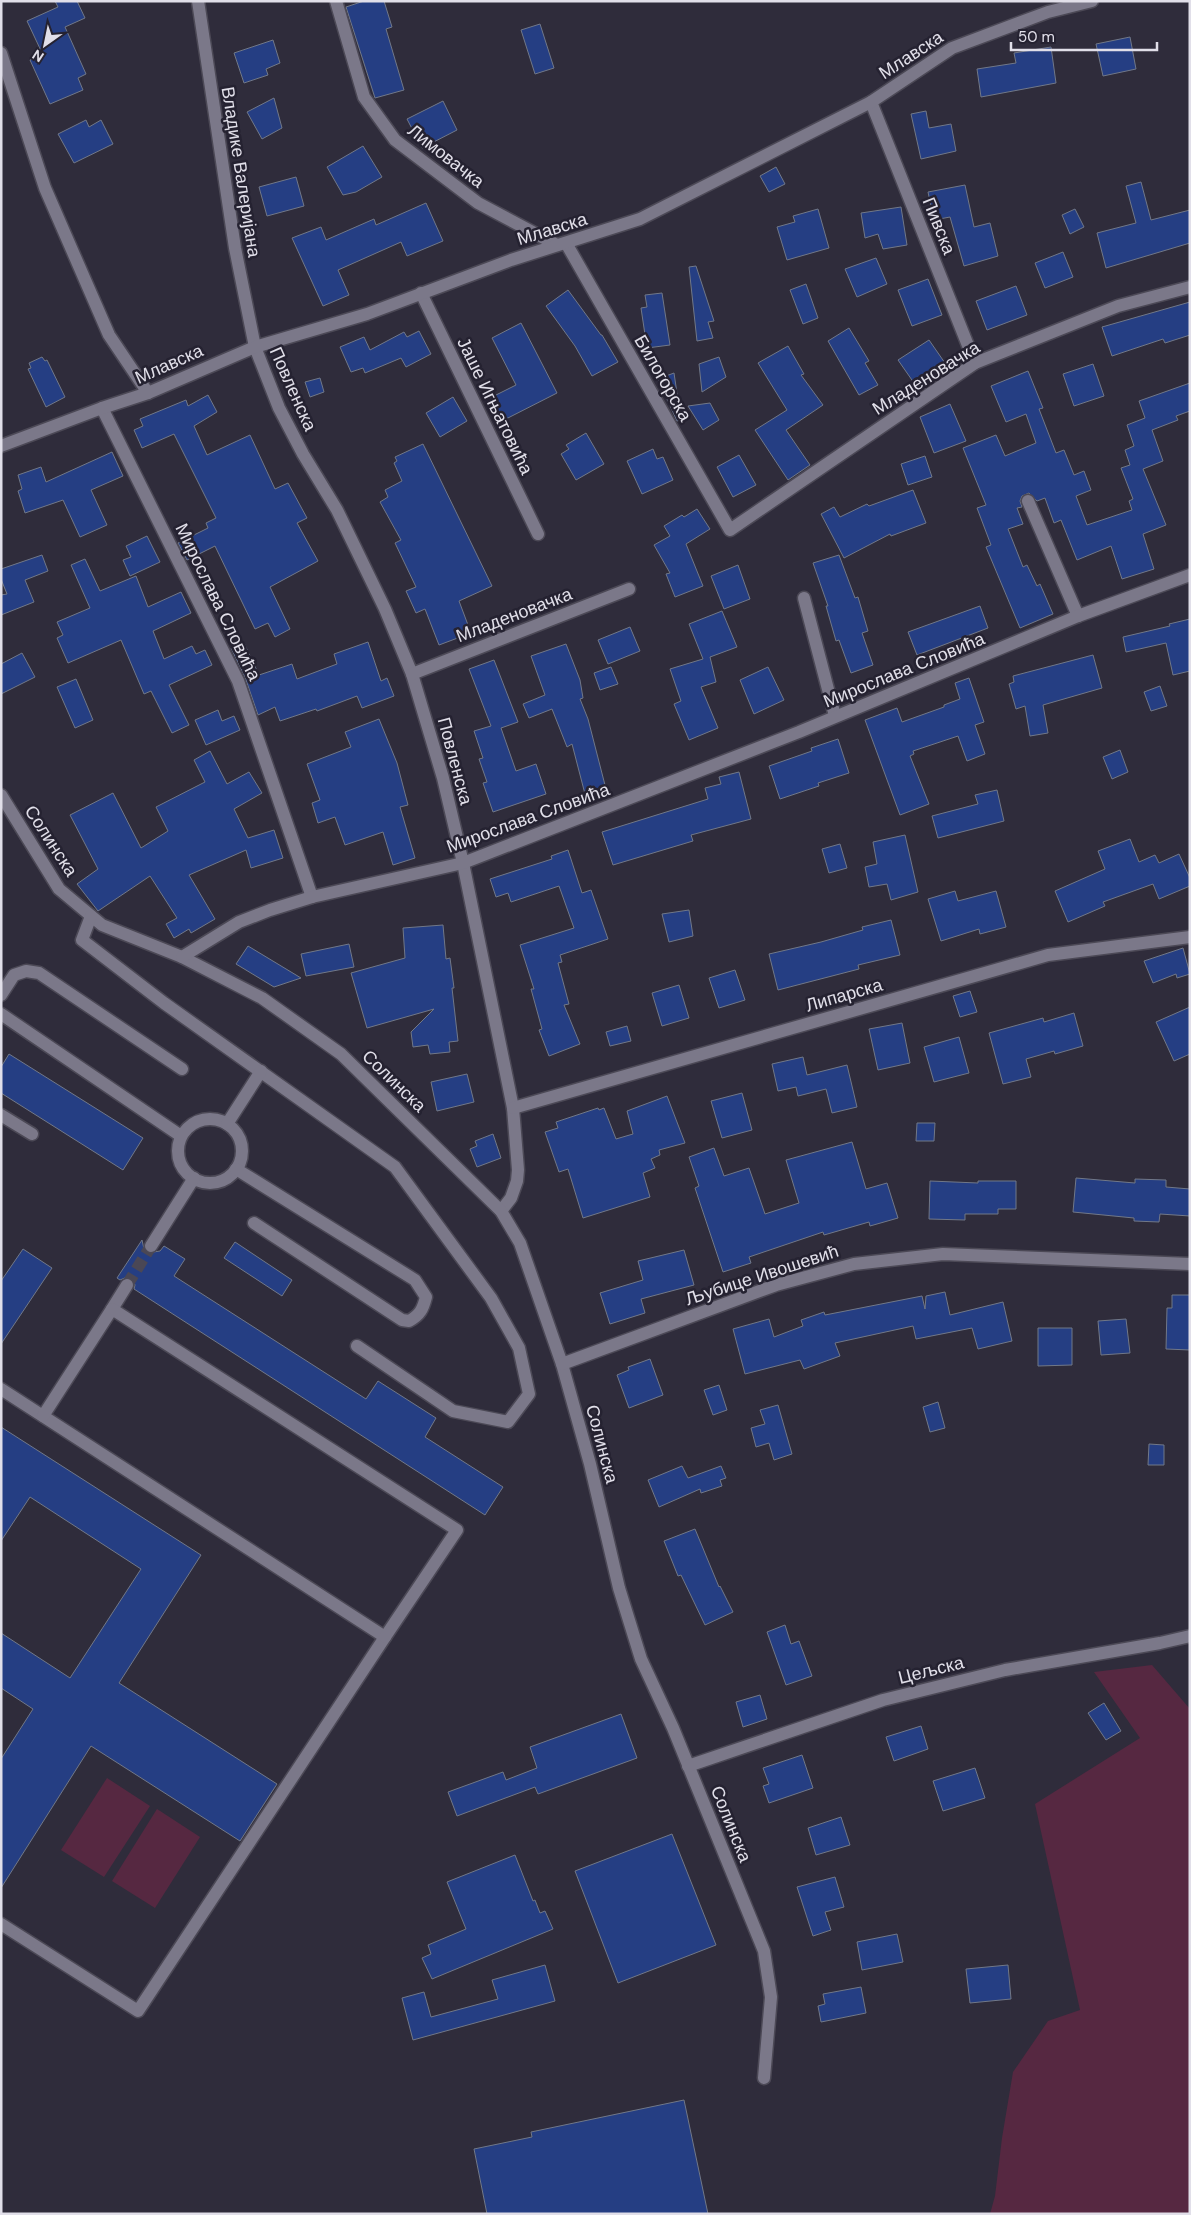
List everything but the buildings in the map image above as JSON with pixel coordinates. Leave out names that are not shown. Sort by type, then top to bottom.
[{"type":"street","name":"Владике Валеријана","points":[[198,1],[234,239],[255,346]]},
{"type":"street","name":"Лимовачка","points":[[336,1],[364,97],[396,140],[478,203],[561,244]]},
{"type":"street","name":"Млавска","points":[[1,446],[148,393],[255,346],[367,314],[511,260],[640,219],[871,102],[952,48],[1048,12],[1092,1]]},
{"type":"street","points":[[1,53],[45,188],[109,335],[148,393]]},
{"type":"street","name":"Пивска","points":[[871,102],[975,363]]},
{"type":"street","name":"Билогорска","points":[[561,244],[730,530]]},
{"type":"street","name":"Младеновачка","points":[[730,530],[975,363],[1118,306],[1190,287]]},
{"type":"street","name":"Јаше Игњатовића","points":[[421,293],[538,534]]},
{"type":"street","name":"Повленска","points":[[255,346],[279,408],[303,454],[337,510],[385,609],[412,674],[442,778],[463,863],[513,1108],[518,1170],[515,1191],[501,1211]]},
{"type":"street","name":"Мирослава Словића","points":[[102,408],[238,681],[312,897],[463,863],[790,736],[1014,645],[1078,616],[1190,575]]},
{"type":"street","points":[[1028,501],[1078,616]]},
{"type":"street","name":"Младеновачка","points":[[412,674],[629,589]]},
{"type":"street","points":[[804,598],[836,716]]},
{"type":"street","name":"Солинска","points":[[1,795],[59,888],[102,926],[182,957],[262,998],[341,1054],[501,1211],[520,1243],[562,1364],[590,1464],[619,1588],[641,1659],[688,1766],[764,1951],[772,1996],[764,2078]]},
{"type":"street","points":[[182,957],[238,922],[312,897]]},
{"type":"street","points":[[91,916],[82,940],[164,1003],[395,1166],[491,1298],[519,1348],[529,1394],[508,1422],[452,1411],[357,1346]]},
{"type":"street","name":"Липарска","points":[[513,1108],[1048,955],[1190,937]]},
{"type":"street","points":[[1,996],[14,975],[26,971],[39,973],[182,1069]]},
{"type":"street","points":[[1,1014],[181,1136]]},
{"type":"street","points":[[227,1124],[261,1071]]},
{"type":"street","points":[[1,1115],[32,1134]]},
{"type":"street","points":[[206,1119],[227,1124],[235,1131],[240,1140],[242,1151],[236,1169],[221,1180],[202,1182],[194,1178],[186,1172],[178,1155],[181,1136],[195,1122],[206,1119]]},
{"type":"street","points":[[236,1169],[415,1280],[426,1297],[423,1309],[418,1316],[409,1321],[402,1320],[254,1223]]},
{"type":"street","points":[[151,1246],[194,1178]]},
{"type":"street","name":"Љубице Ивошевић","points":[[562,1364],[776,1285],[854,1264],[943,1254],[1190,1264]]},
{"type":"street","points":[[43,1416],[127,1285]]},
{"type":"street","points":[[1,1924],[138,2011],[457,1530],[112,1308]]},
{"type":"street","points":[[1,1389],[385,1637]]},
{"type":"street","name":"Цељска","points":[[688,1766],[883,1700],[1005,1670],[1190,1636]]},
{"type":"shaded area","points":[[1152,1665],[1190,1709],[1190,2214],[990,2214],[995,2196],[1013,2072],[1048,2021],[1080,2010],[1035,1804],[1140,1738],[1094,1672]]},
{"type":"shaded area","points":[[107,1778],[150,1806],[104,1877],[61,1850]]},
{"type":"shaded area","points":[[157,1809],[200,1837],[155,1908],[112,1881]]},
{"type":"tunnel","points":[[127,1285],[151,1246]]}]
